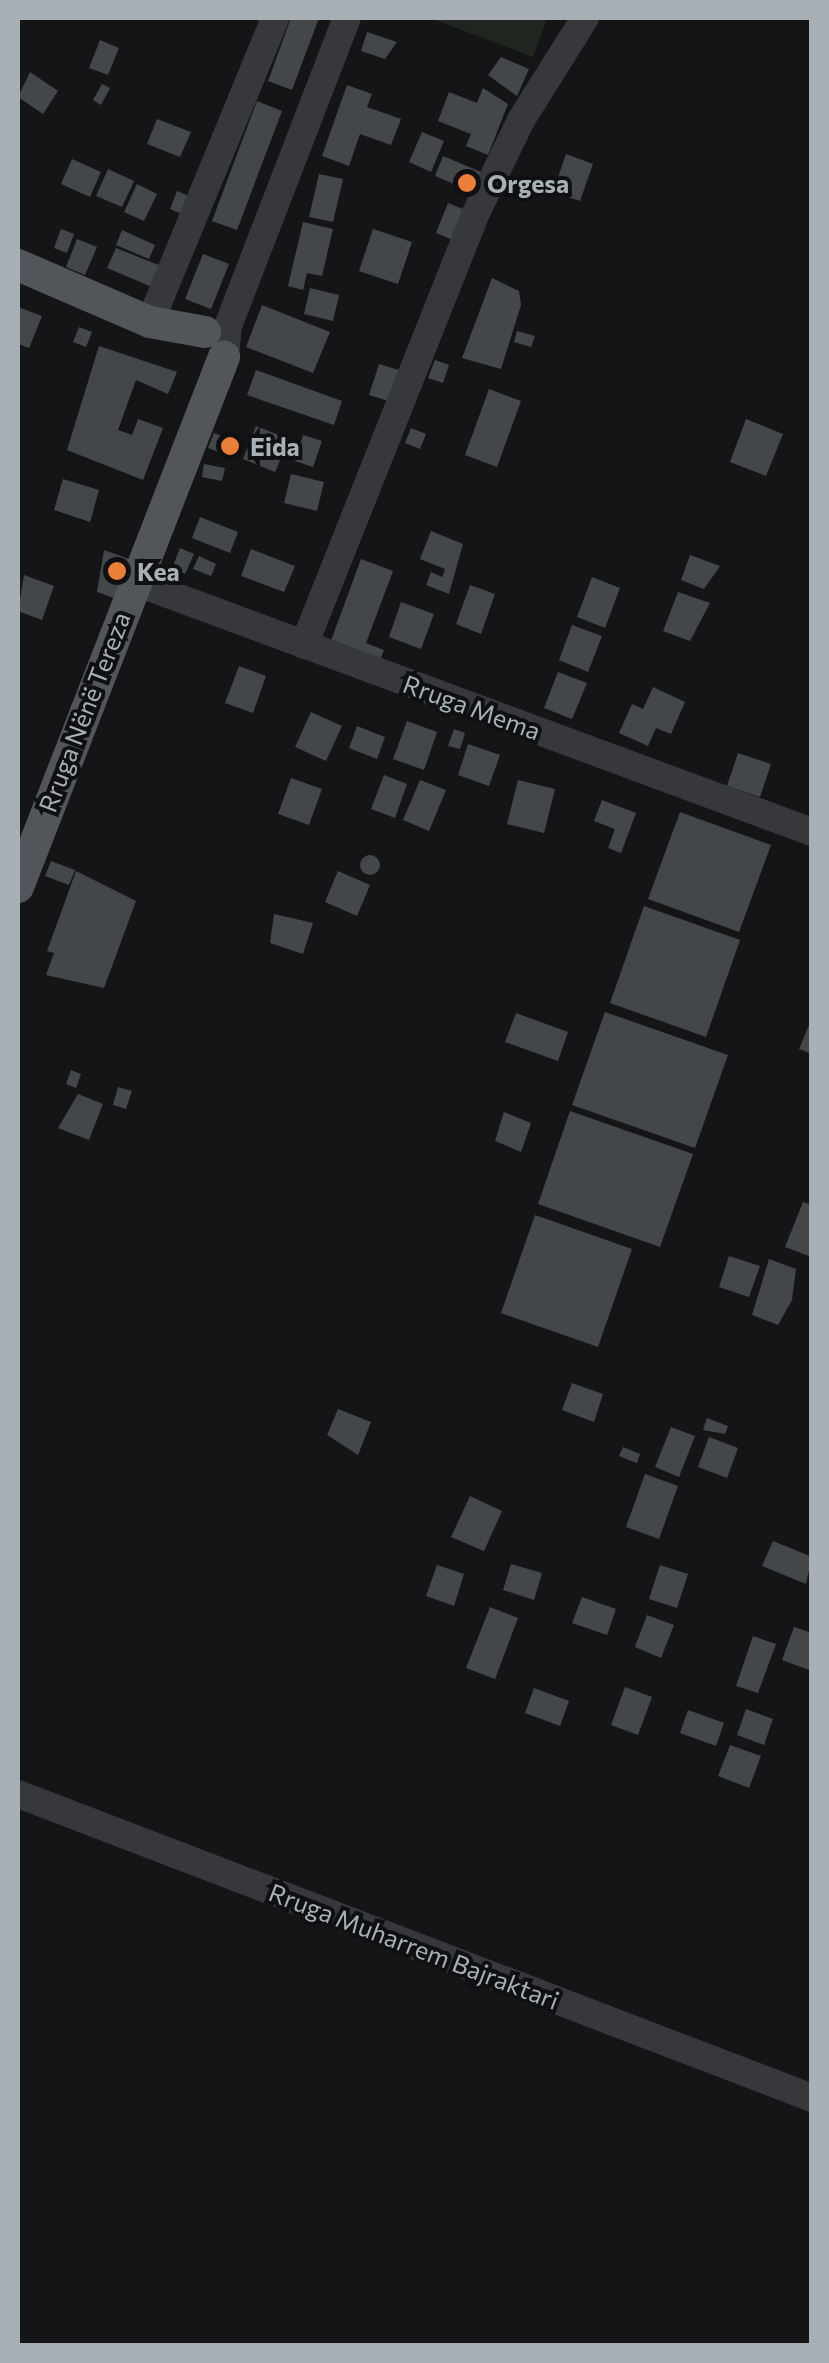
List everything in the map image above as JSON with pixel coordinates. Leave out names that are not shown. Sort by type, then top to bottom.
[{"type":"main road","points":[[18,265],[150,322],[212,344]]},
{"type":"main road","name":"Rruga Nënë Tereza","points":[[18,888],[195,424],[212,344]]},
{"type":"street","points":[[150,322],[275,18]]},
{"type":"street","points":[[212,344],[347,18]]},
{"type":"street","points":[[304,645],[474,218],[521,120],[585,18]]},
{"type":"street","name":"Rruga Mema","points":[[134,581],[812,832]]},
{"type":"street","name":"Rruga Muharrem Bajraktari","points":[[18,1794],[812,2098]]},
{"type":"shaded area","points":[[430,18],[547,18],[533,57]]},
{"type":"building","points":[[291,18],[319,18],[292,90],[268,81]]},
{"type":"building","points":[[367,32],[397,42],[385,59],[361,51]]},
{"type":"building","points":[[100,40],[119,48],[108,75],[89,68]]},
{"type":"building","points":[[501,57],[529,69],[517,96],[488,75]]},
{"type":"building","points":[[30,72],[58,91],[43,114],[18,97]]},
{"type":"building","points":[[102,84],[110,88],[101,105],[93,100]]},
{"type":"building","points":[[347,85],[372,94],[367,107],[401,119],[391,145],[360,134],[349,166],[322,156]]},
{"type":"building","points":[[483,88],[508,104],[488,155],[466,146],[471,134],[438,121],[449,92],[477,103]]},
{"type":"building","points":[[257,101],[282,111],[237,230],[212,221]]},
{"type":"building","points":[[157,119],[191,132],[180,157],[147,144]]},
{"type":"building","points":[[422,132],[444,141],[431,172],[409,162]]},
{"type":"building","points":[[566,154],[593,164],[580,201],[553,192]]},
{"type":"building","points":[[443,156],[481,172],[473,192],[435,176]]},
{"type":"building","points":[[72,159],[101,172],[90,197],[61,184]]},
{"type":"building","points":[[108,169],[134,181],[122,207],[96,196]]},
{"type":"building","points":[[319,174],[343,179],[333,222],[309,217]]},
{"type":"building","points":[[137,184],[157,194],[144,221],[124,212]]},
{"type":"building","points":[[177,191],[196,199],[189,217],[170,209]]},
{"type":"building","points":[[448,203],[465,210],[453,240],[436,233]]},
{"type":"building","points":[[303,222],[333,229],[322,276],[307,273],[303,290],[288,286]]},
{"type":"building","points":[[61,229],[74,234],[67,253],[54,248]]},
{"type":"building","points":[[373,229],[412,242],[398,284],[359,271]]},
{"type":"building","points":[[122,230],[155,245],[149,259],[116,245]]},
{"type":"building","points":[[77,239],[97,247],[85,275],[66,267]]},
{"type":"building","points":[[116,248],[161,266],[152,287],[107,268]]},
{"type":"building","points":[[203,254],[229,264],[211,309],[185,299]]},
{"type":"building","points":[[492,278],[519,291],[521,305],[501,369],[462,358]]},
{"type":"building","points":[[310,288],[339,295],[333,321],[304,314]]},
{"type":"building","points":[[262,305],[330,332],[313,373],[246,347]]},
{"type":"building","points":[[18,307],[42,316],[29,348],[18,344]]},
{"type":"building","points":[[79,327],[92,332],[86,347],[73,342]]},
{"type":"building","points":[[517,331],[535,336],[531,347],[514,342]]},
{"type":"building","points":[[99,346],[177,372],[168,394],[136,380],[118,430],[132,435],[138,419],[163,428],[143,480],[67,450]]},
{"type":"building","points":[[435,360],[449,365],[443,383],[428,378]]},
{"type":"building","points":[[379,364],[405,372],[395,403],[369,395]]},
{"type":"building","points":[[256,370],[342,401],[334,425],[247,395]]},
{"type":"building","points":[[489,389],[521,401],[497,467],[465,455]]},
{"type":"building","points":[[746,419],[783,434],[766,476],[730,462]]},
{"type":"building","points":[[256,426],[289,439],[275,472],[243,459]]},
{"type":"building","points":[[411,428],[426,434],[420,449],[405,443]]},
{"type":"building","points":[[214,433],[243,444],[237,459],[208,448]]},
{"type":"building","points":[[303,435],[322,441],[313,467],[295,461]]},
{"type":"building","points":[[204,464],[225,468],[222,481],[202,477]]},
{"type":"building","points":[[291,474],[324,482],[317,511],[284,503]]},
{"type":"building","points":[[63,479],[99,490],[90,522],[54,510]]},
{"type":"building","points":[[200,517],[238,532],[230,553],[192,538]]},
{"type":"building","points":[[431,531],[463,544],[449,594],[426,585],[431,572],[442,577],[445,569],[420,559]]},
{"type":"building","points":[[180,548],[194,554],[185,574],[172,569]]},
{"type":"building","points":[[251,549],[295,566],[284,592],[241,576]]},
{"type":"building","points":[[104,550],[129,559],[114,598],[97,592]]},
{"type":"building","points":[[690,555],[720,566],[704,589],[681,580]]},
{"type":"building","points":[[199,556],[216,564],[211,576],[193,569]]},
{"type":"building","points":[[361,559],[393,571],[366,643],[384,650],[378,665],[329,646]]},
{"type":"building","points":[[24,575],[54,586],[42,620],[18,611]]},
{"type":"building","points":[[592,577],[620,588],[605,628],[577,617]]},
{"type":"building","points":[[470,585],[495,594],[481,634],[456,624]]},
{"type":"building","points":[[678,592],[710,603],[690,641],[663,631]]},
{"type":"building","points":[[401,602],[434,614],[421,649],[389,637]]},
{"type":"building","points":[[572,625],[602,636],[588,672],[559,660]]},
{"type":"building","points":[[239,666],[266,676],[253,713],[225,703]]},
{"type":"building","points":[[558,672],[587,683],[572,719],[544,708]]},
{"type":"building","points":[[653,687],[685,702],[671,734],[656,728],[648,746],[619,733],[632,704],[643,709]]},
{"type":"building","points":[[311,712],[342,726],[326,761],[295,747]]},
{"type":"building","points":[[407,721],[437,732],[424,770],[393,759]]},
{"type":"building","points":[[357,726],[385,737],[377,759],[349,748]]},
{"type":"building","points":[[454,729],[465,733],[460,749],[448,746]]},
{"type":"building","points":[[468,744],[500,755],[489,786],[458,775]]},
{"type":"building","points":[[738,753],[771,764],[760,797],[727,786]]},
{"type":"building","points":[[384,775],[407,784],[395,818],[371,809]]},
{"type":"building","points":[[291,778],[322,789],[309,825],[278,814]]},
{"type":"building","points":[[420,780],[446,790],[429,831],[403,820]]},
{"type":"building","points":[[518,780],[555,789],[544,833],[507,824]]},
{"type":"building","points":[[602,800],[636,813],[621,853],[608,848],[615,829],[594,821]]},
{"type":"building","points":[[680,812],[771,845],[739,932],[648,899]]},
{"type":"building","points":[[370,855],[380,865],[370,875],[360,865]]},
{"type":"building","points":[[51,861],[75,870],[69,885],[45,876]]},
{"type":"building","points":[[76,871],[136,901],[104,988],[46,975],[54,953],[47,951]]},
{"type":"building","points":[[338,871],[370,885],[357,916],[325,902]]},
{"type":"building","points":[[644,906],[740,940],[706,1037],[610,1003]]},
{"type":"building","points":[[274,914],[313,923],[303,954],[270,943]]},
{"type":"building","points":[[605,1012],[728,1055],[695,1148],[572,1105]]},
{"type":"building","points":[[516,1013],[568,1032],[558,1061],[505,1042]]},
{"type":"building","points":[[812,1018],[812,1054],[799,1049]]},
{"type":"building","points":[[71,1070],[81,1074],[76,1088],[66,1084]]},
{"type":"building","points":[[118,1087],[132,1091],[126,1109],[113,1105]]},
{"type":"building","points":[[78,1094],[103,1104],[89,1140],[58,1128]]},
{"type":"building","points":[[570,1111],[693,1154],[660,1247],[538,1204]]},
{"type":"building","points":[[504,1112],[531,1123],[521,1152],[495,1141]]},
{"type":"building","points":[[803,1202],[812,1205],[809,1256],[785,1247]]},
{"type":"building","points":[[535,1215],[632,1249],[598,1347],[501,1313]]},
{"type":"building","points":[[729,1256],[760,1266],[749,1297],[719,1287]]},
{"type":"building","points":[[769,1259],[796,1269],[792,1300],[778,1325],[752,1315]]},
{"type":"building","points":[[572,1383],[603,1394],[594,1422],[562,1410]]},
{"type":"building","points":[[338,1409],[371,1422],[358,1455],[327,1435]]},
{"type":"building","points":[[707,1418],[728,1426],[725,1434],[703,1430]]},
{"type":"building","points":[[671,1427],[695,1436],[679,1477],[655,1467]]},
{"type":"building","points":[[709,1437],[738,1448],[727,1478],[698,1467]]},
{"type":"building","points":[[623,1447],[640,1454],[637,1463],[619,1456]]},
{"type":"building","points":[[645,1474],[678,1486],[659,1539],[626,1527]]},
{"type":"building","points":[[470,1496],[502,1511],[484,1551],[451,1537]]},
{"type":"building","points":[[773,1541],[812,1557],[806,1584],[762,1566]]},
{"type":"building","points":[[511,1564],[542,1573],[534,1600],[503,1590]]},
{"type":"building","points":[[437,1565],[464,1574],[454,1606],[426,1596]]},
{"type":"building","points":[[660,1565],[688,1574],[677,1608],[649,1599]]},
{"type":"building","points":[[582,1597],[616,1609],[607,1635],[572,1623]]},
{"type":"building","points":[[490,1607],[518,1618],[495,1679],[466,1668]]},
{"type":"building","points":[[647,1615],[674,1625],[661,1658],[635,1647]]},
{"type":"building","points":[[794,1627],[812,1633],[809,1670],[782,1660]]},
{"type":"building","points":[[753,1636],[776,1644],[758,1693],[736,1686]]},
{"type":"building","points":[[625,1687],[652,1697],[638,1735],[611,1725]]},
{"type":"building","points":[[534,1688],[569,1701],[560,1726],[525,1713]]},
{"type":"building","points":[[746,1709],[773,1719],[764,1745],[737,1735]]},
{"type":"building","points":[[688,1710],[724,1723],[716,1746],[680,1733]]},
{"type":"building","points":[[730,1745],[761,1756],[749,1788],[718,1776]]},
{"type":"place","name":"Orgesa","points":[[467,183]]},
{"type":"place","name":"Eida","points":[[230,446]]},
{"type":"place","name":"Kea","points":[[117,571]]}]
